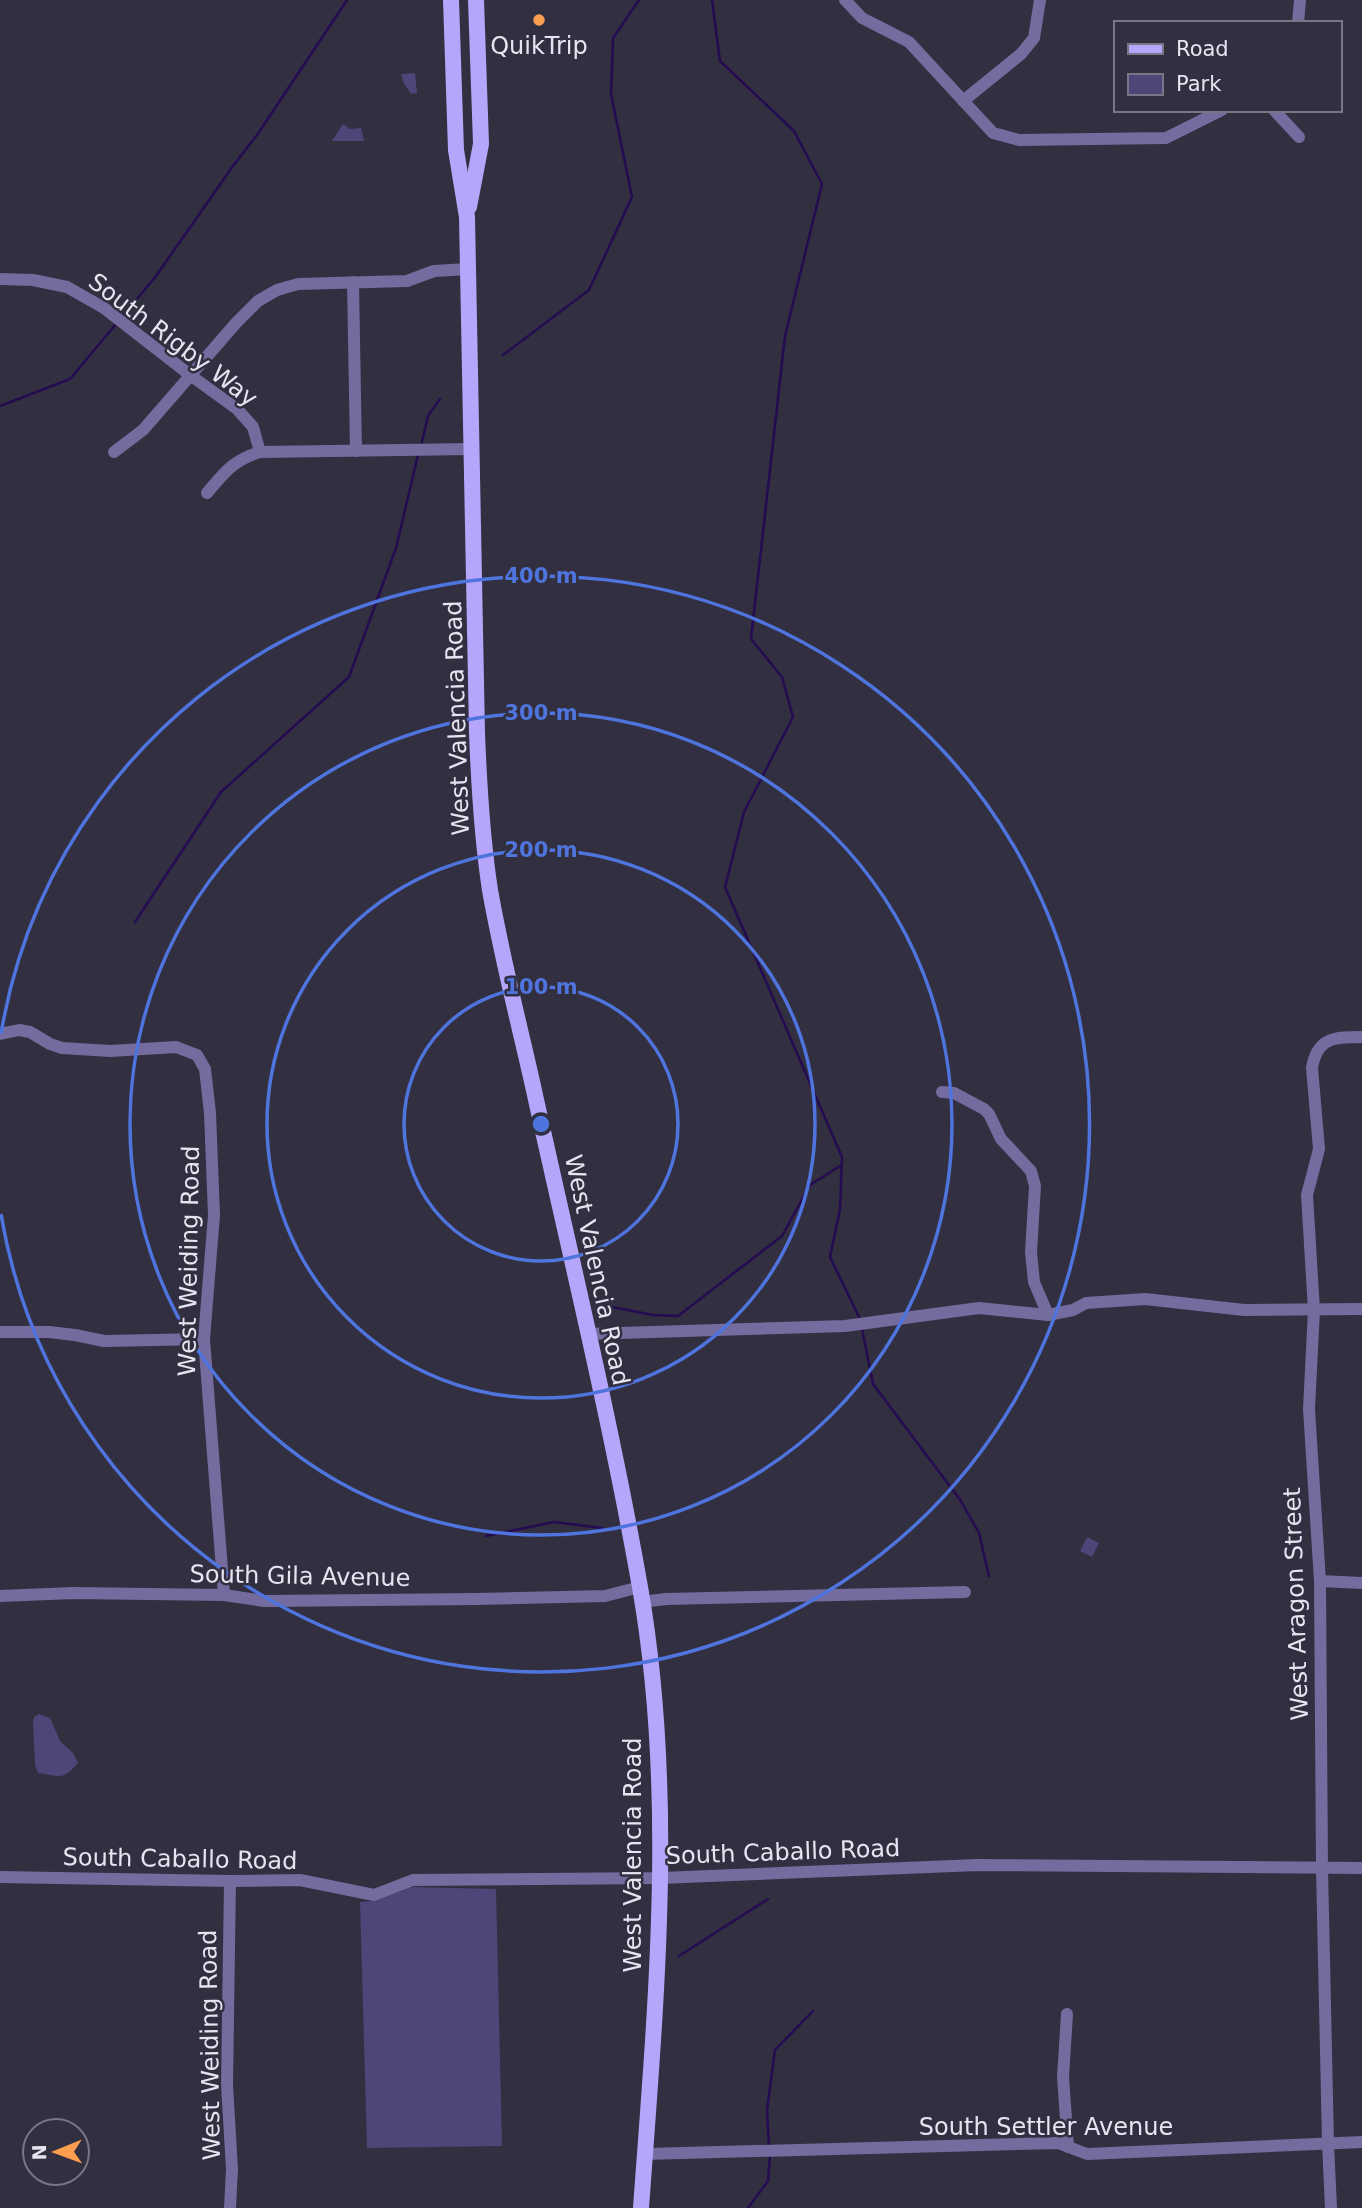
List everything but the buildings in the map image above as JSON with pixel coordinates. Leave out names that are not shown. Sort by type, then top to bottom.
[{"type":"main road","name":"West Valencia Road","points":[[451,0],[456,150],[467,217],[478,770],[490,886],[588,1334],[641,1595],[658,1747],[661,1878],[641,2208]]},
{"type":"main road","name":"West Valencia Road","points":[[467,217],[481,144],[476,0]]},
{"type":"street","points":[[845,0],[862,18],[909,42],[993,133],[1020,140],[1166,138],[1218,112]]},
{"type":"street","points":[[963,101],[1021,54],[1034,37],[1040,0]]},
{"type":"street","points":[[1298,21],[1300,0]]},
{"type":"street","points":[[1276,112],[1299,136]]},
{"type":"street","points":[[114,452],[144,430],[258,301],[277,290],[299,284],[407,281],[434,271],[468,269]]},
{"type":"street","name":"South Rigby Way","points":[[0,279],[33,280],[67,287],[104,308],[237,409],[253,427],[260,452]]},
{"type":"street","points":[[353,282],[356,451]]},
{"type":"street","points":[[207,493],[228,468],[244,457],[260,452],[472,449]]},
{"type":"street","name":"West Weiding Road","points":[[0,1034],[19,1030],[30,1032],[62,1048],[110,1051],[176,1047],[197,1055],[205,1069],[214,1202],[204,1339],[224,1595]]},
{"type":"street","name":"West Aragon Street","points":[[1331,2208],[1322,1868],[1320,1581],[1309,1409],[1314,1310],[1307,1195],[1319,1149],[1312,1068],[1314,1057],[1329,1039],[1362,1037]]},
{"type":"street","points":[[942,1091],[954,1093],[989,1114],[1001,1139],[1031,1171],[1035,1186],[1031,1252],[1034,1282],[1048,1315]]},
{"type":"street","points":[[588,1334],[845,1326],[979,1308],[1048,1315],[1073,1310],[1086,1303],[1145,1299],[1244,1310],[1362,1309]]},
{"type":"street","points":[[0,1332],[49,1332],[104,1341],[204,1339]]},
{"type":"street","points":[[1320,1581],[1362,1583]]},
{"type":"street","name":"South Gila Avenue","points":[[0,1597],[74,1593],[224,1595],[264,1601],[641,1595],[666,1599],[965,1592]]},
{"type":"street","name":"South Caballo Road","points":[[0,1877],[300,1880],[374,1895],[414,1880],[661,1878],[978,1864],[1362,1868]]},
{"type":"street","name":"West Weiding Road","points":[[230,1881],[227,2085],[232,2169],[230,2208]]},
{"type":"street","points":[[1067,2014],[1063,2077],[1068,2147]]},
{"type":"street","name":"South Settler Avenue","points":[[645,2154],[1058,2143],[1087,2154],[1362,2142]]},
{"type":"green space","points":[[415,73],[417,93],[411,94],[401,74]]},
{"type":"green space","points":[[343,124],[350,129],[361,128],[364,141],[332,141]]},
{"type":"green space","points":[[1087,1537],[1099,1543],[1092,1557],[1080,1551]]},
{"type":"green space","points":[[39,1714],[50,1718],[60,1741],[73,1753],[78,1763],[64,1775],[38,1773],[35,1765],[33,1721]]},
{"type":"green space","points":[[413,1887],[496,1889],[502,2146],[367,2148],[360,1902],[373,1901]]},
{"type":"waterway","points":[[123,316],[156,276],[257,135],[347,0]]},
{"type":"waterway","points":[[503,355],[589,290],[632,197],[611,94],[613,38],[639,0]]},
{"type":"waterway","points":[[712,0],[720,61],[794,131],[822,184],[785,336],[751,639],[782,677],[793,717],[744,812],[725,887],[842,1157],[840,1209],[830,1257],[860,1319]]},
{"type":"waterway","points":[[0,406],[70,379],[116,324]]},
{"type":"waterway","points":[[421,446],[428,416],[440,399]]},
{"type":"waterway","points":[[135,922],[221,792],[349,677],[396,548],[418,455]]},
{"type":"waterway","points":[[607,1306],[653,1315],[678,1316],[782,1236],[810,1185],[840,1166]]},
{"type":"waterway","points":[[862,1329],[873,1384],[961,1501],[979,1533],[989,1576]]},
{"type":"waterway","points":[[486,1536],[554,1522],[602,1528]]},
{"type":"waterway","points":[[679,1956],[768,1899]]},
{"type":"waterway","points":[[769,2148],[767,2110],[775,2050],[813,2011]]},
{"type":"waterway","points":[[748,2208],[768,2181],[770,2155]]},
{"type":"place","name":"QuikTrip","points":[[539,20]]}]
